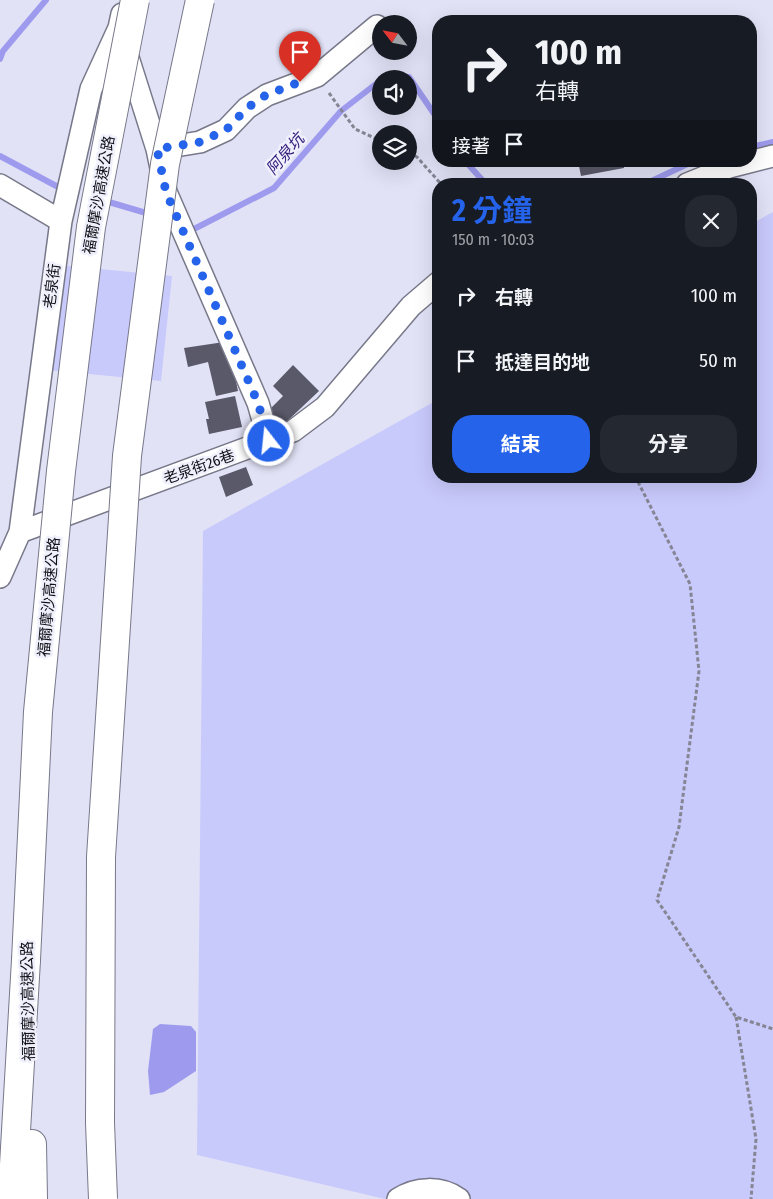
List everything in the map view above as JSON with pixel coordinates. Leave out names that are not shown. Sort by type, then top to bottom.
[{"type":"highway","name":"福爾摩沙高速公路","points":[[33,1199],[26,960],[38,712],[61,471],[92,227],[134,0]]},
{"type":"highway","points":[[103,1199],[100,1123],[101,857],[127,456],[165,164],[200,0]]},
{"type":"highway","points":[[12,1199],[26,960]]},
{"type":"street","name":"老泉街","points":[[0,577],[20,532],[61,221],[92,89],[119,28],[125,0]]},
{"type":"street","points":[[119,28],[157,149],[166,192],[258,403],[269,441]]},
{"type":"street","points":[[157,149],[200,142],[226,130],[247,108],[266,95],[318,76],[372,30]]},
{"type":"street","points":[[757,160],[773,156]]},
{"type":"street","points":[[702,178],[729,167]]},
{"type":"street","points":[[0,185],[61,221]]},
{"type":"street","name":"老泉街26巷","points":[[20,532],[293,431],[325,407],[411,306],[432,288]]},
{"type":"street","points":[[398,1199],[404,1195],[428,1188],[459,1199]]},
{"type":"path","points":[[334,99],[355,129],[372,137]]},
{"type":"path","points":[[417,157],[436,178]]},
{"type":"path","points":[[639,483],[690,584],[700,671],[679,827],[657,900],[736,1017],[756,1139],[751,1199]]},
{"type":"path","points":[[736,1017],[773,1029]]},
{"type":"shaded area","points":[[773,212],[773,1199],[385,1199],[197,1155],[203,531],[432,403],[432,483],[757,483],[757,221]]},
{"type":"shaded area","points":[[59,265],[172,276],[161,381],[48,370]]},
{"type":"shaded area","points":[[160,1024],[191,1026],[196,1032],[196,1071],[164,1092],[150,1095],[148,1071],[153,1029]]},
{"type":"building","points":[[579,167],[624,167],[624,168],[581,176]]},
{"type":"building","points":[[224,342],[231,357],[238,391],[216,396],[208,362],[188,367],[184,348]]},
{"type":"building","points":[[293,365],[319,391],[283,425],[269,410],[283,396],[273,386]]},
{"type":"building","points":[[235,396],[242,427],[209,434],[206,419],[209,419],[205,402]]},
{"type":"building","points":[[246,467],[253,485],[226,497],[219,477]]},
{"type":"waterway","name":"阿泉坑","points":[[0,59],[3,51],[46,0]]},
{"type":"waterway","name":"阿泉坑","points":[[196,228],[274,188],[341,111],[372,87]]},
{"type":"waterway","name":"阿泉坑","points":[[417,89],[432,111]]},
{"type":"waterway","name":"阿泉坑","points":[[757,146],[773,142]]},
{"type":"waterway","name":"阿泉坑","points":[[0,156],[60,188]]},
{"type":"waterway","name":"阿泉坑","points":[[470,167],[481,178]]},
{"type":"waterway","name":"阿泉坑","points":[[658,178],[681,167]]},
{"type":"waterway","name":"阿泉坑","points":[[102,200],[153,215]]},
{"type":"route","points":[[269,441],[258,403],[166,192],[157,149],[200,142],[226,130],[247,108],[266,95],[300,82]]}]
